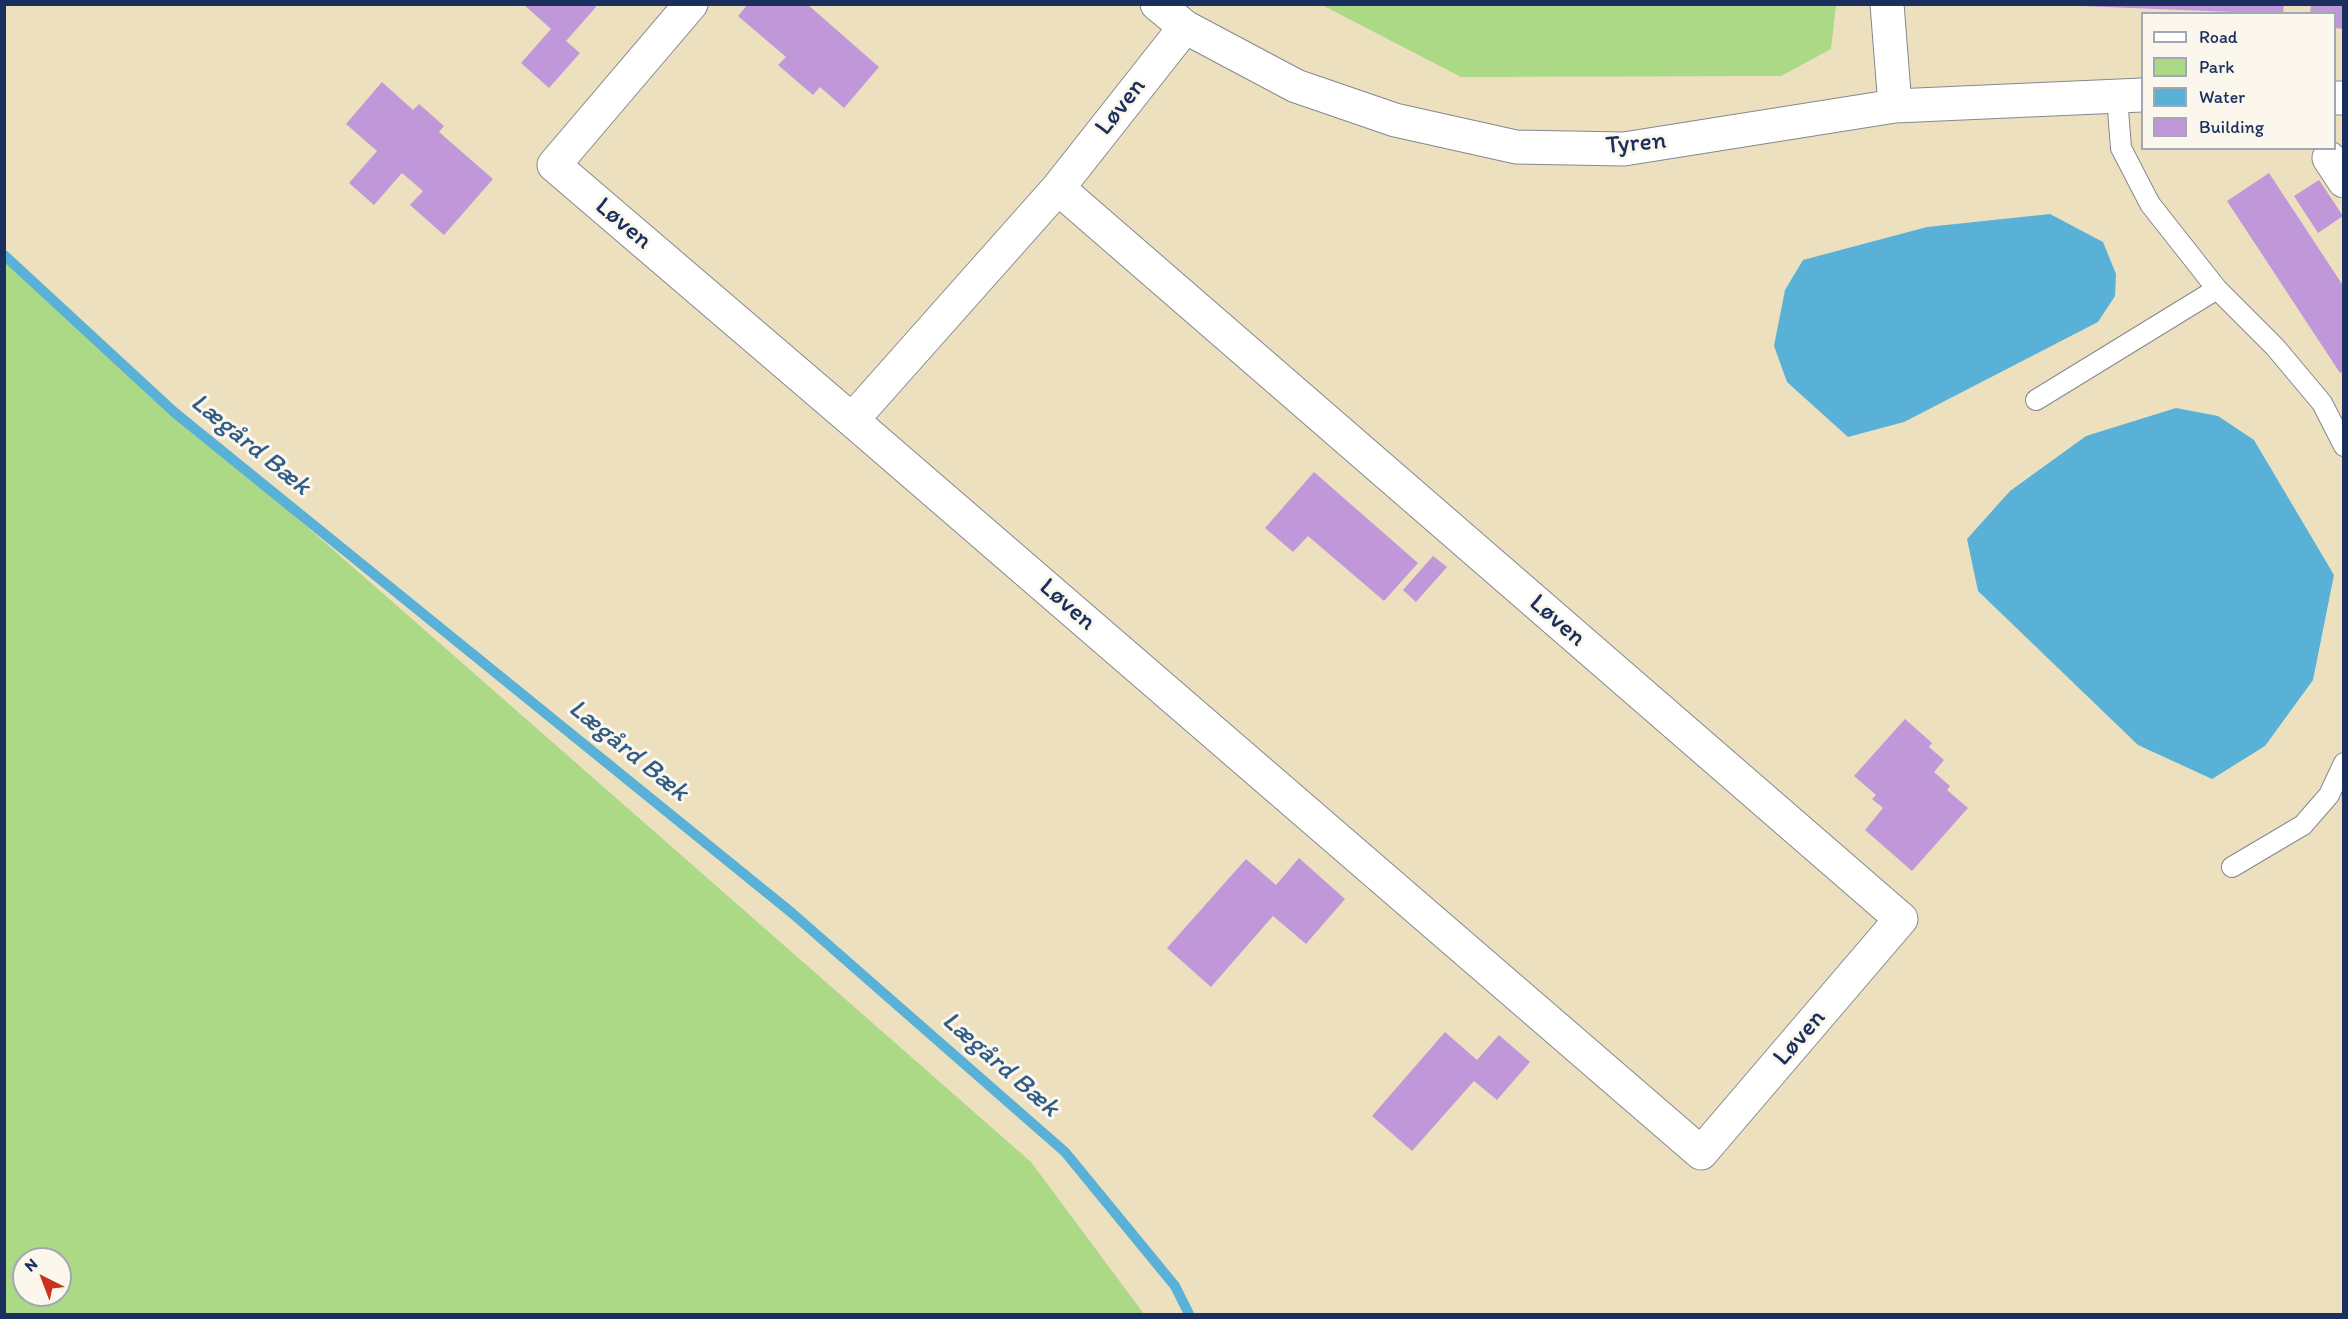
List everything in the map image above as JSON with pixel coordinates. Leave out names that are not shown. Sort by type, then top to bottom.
[{"type":"street","name":"Løven","points":[[691,4],[554,165],[1701,1153],[1901,920],[1058,188]]},
{"type":"street","name":"Tyren","points":[[1157,4],[1185,27],[1296,86],[1395,120],[1516,147],[1624,149],[1895,106],[2130,96]]},
{"type":"street","points":[[1887,4],[1895,106]]},
{"type":"street","name":"Løven","points":[[852,420],[1058,188],[1185,27]]},
{"type":"lane","points":[[2130,96],[2121,148],[2150,204],[2217,289],[2275,347],[2322,403],[2343,446]]},
{"type":"lane","points":[[2036,400],[2217,289]]},
{"type":"lane","points":[[2232,867],[2303,825],[2329,795],[2343,762]]},
{"type":"green space","points":[[1322,5],[1836,5],[1831,49],[1781,76],[1461,77]]},
{"type":"green space","points":[[4,261],[1031,1162],[1144,1314],[5,1314]]},
{"type":"water","points":[[2050,214],[2103,242],[2116,274],[2115,296],[2098,322],[1904,422],[1848,437],[1787,382],[1774,346],[1785,290],[1803,260],[1927,227]]},
{"type":"water","points":[[2176,408],[2218,416],[2254,440],[2334,575],[2313,680],[2265,746],[2212,779],[2138,745],[1978,591],[1967,539],[2010,491],[2086,436]]},
{"type":"building","points":[[523,4],[594,4],[596,7],[566,41],[580,53],[549,88],[521,63],[551,29]]},
{"type":"building","points":[[748,4],[807,4],[879,67],[844,108],[820,87],[813,95],[778,65],[786,57],[738,16]]},
{"type":"building","points":[[2081,4],[2284,4],[2283,12],[2081,6]]},
{"type":"building","points":[[2311,4],[2344,4],[2344,29],[2336,28],[2336,12],[2310,12]]},
{"type":"building","points":[[382,82],[413,110],[419,104],[444,126],[439,132],[493,179],[444,235],[410,205],[423,191],[402,173],[374,205],[349,183],[377,151],[346,124]]},
{"type":"building","points":[[2269,173],[2344,287],[2344,370],[2340,373],[2227,201]]},
{"type":"building","points":[[2319,180],[2343,216],[2318,233],[2294,196]]},
{"type":"building","points":[[1314,472],[1418,563],[1384,601],[1308,536],[1293,552],[1265,528]]},
{"type":"building","points":[[1433,556],[1447,567],[1416,602],[1403,590]]},
{"type":"building","points":[[1905,719],[1932,743],[1929,747],[1944,760],[1934,772],[1950,786],[1947,790],[1968,808],[1912,871],[1865,830],[1883,808],[1872,799],[1876,795],[1854,776]]},
{"type":"building","points":[[1299,858],[1345,899],[1306,944],[1273,916],[1211,987],[1167,948],[1246,859],[1276,885]]},
{"type":"building","points":[[1445,1032],[1477,1060],[1499,1035],[1530,1062],[1497,1100],[1474,1081],[1412,1151],[1372,1116]]},
{"type":"waterway","name":"Lægård Bæk","points":[[4,255],[174,412],[792,913],[1065,1152],[1175,1286],[1189,1314]]}]
